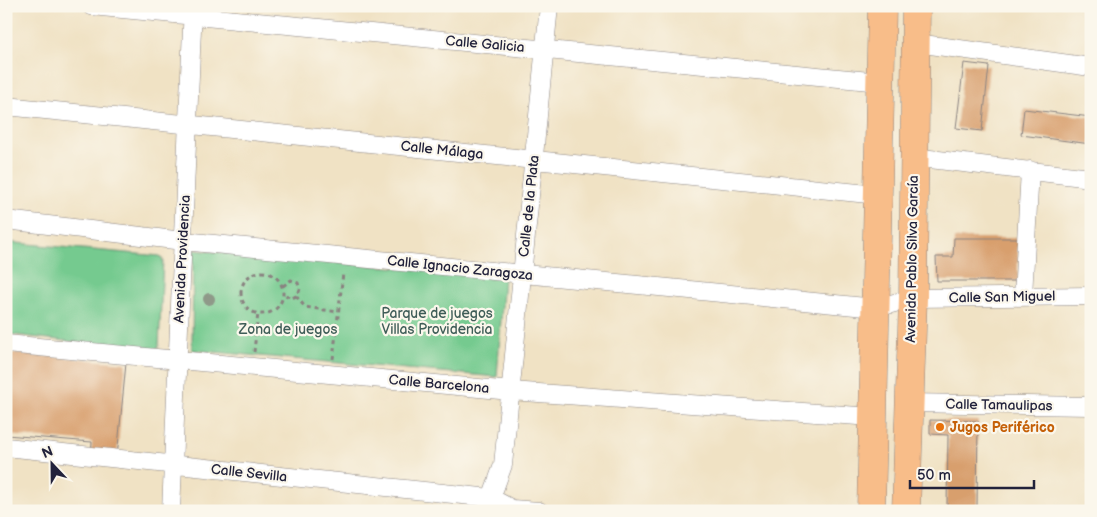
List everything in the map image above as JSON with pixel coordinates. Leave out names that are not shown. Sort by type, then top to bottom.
[{"type":"main road","points":[[871,511],[882,6]]},
{"type":"main road","name":"Avenida Pablo Silva García","points":[[906,511],[908,403],[913,298],[916,6]]},
{"type":"street","name":"Calle Galicia","points":[[91,6],[193,11],[545,50],[880,82]]},
{"type":"street","name":"Calle de la Plata","points":[[511,510],[504,465],[549,6]]},
{"type":"street","name":"Avenida Providencia","points":[[170,511],[193,11]]},
{"type":"street","points":[[916,43],[1091,67]]},
{"type":"street","name":"Calle Málaga","points":[[6,106],[878,195]]},
{"type":"street","points":[[913,157],[1091,178]]},
{"type":"street","points":[[1023,296],[1030,170]]},
{"type":"street","name":"Calle Ignacio Zaragoza","points":[[6,220],[183,241],[876,308],[913,298]]},
{"type":"street","name":"Calle San Miguel","points":[[913,298],[1091,296]]},
{"type":"street","name":"Calle Barcelona","points":[[6,344],[511,391],[872,417]]},
{"type":"street","name":"Calle Tamaulipas","points":[[908,403],[1091,406]]},
{"type":"street","name":"Calle Sevilla","points":[[6,448],[173,465],[490,504]]},
{"type":"street","name":"Calle de la Plata","points":[[490,504],[504,465]]},
{"type":"street","points":[[490,504],[511,510],[539,511]]},
{"type":"path","points":[[332,367],[344,270]]},
{"type":"path","points":[[257,272],[267,272],[278,279],[282,287],[283,294],[280,304],[273,310],[258,313],[249,308],[243,300],[242,286],[248,277],[257,272]]},
{"type":"path","points":[[282,287],[288,281],[295,280],[300,289],[296,296],[292,298],[283,294]]},
{"type":"path","points":[[296,296],[305,307],[338,312]]},
{"type":"path","points":[[254,361],[258,313]]},
{"type":"green space","points":[[6,242],[160,256],[163,260],[159,346],[153,351],[6,334]]},
{"type":"green space","name":"Parque de juegos Villas Providencia","points":[[193,250],[504,277],[497,377],[192,350]]},
{"type":"building","points":[[964,63],[989,66],[982,131],[956,128]]},
{"type":"building","points":[[1024,109],[1091,117],[1091,144],[1021,135]]},
{"type":"building","points":[[954,238],[1018,238],[1018,281],[937,281],[936,257],[953,257]]},
{"type":"building","points":[[6,352],[126,363],[117,457],[91,455],[92,442],[6,435]]},
{"type":"building","points":[[930,420],[978,421],[977,508],[947,507],[948,435],[930,434]]},
{"type":"place","name":"Jugos Periférico","points":[[940,427]]},
{"type":"park label","name":"Zona de juegos","points":[[288,329]]}]
